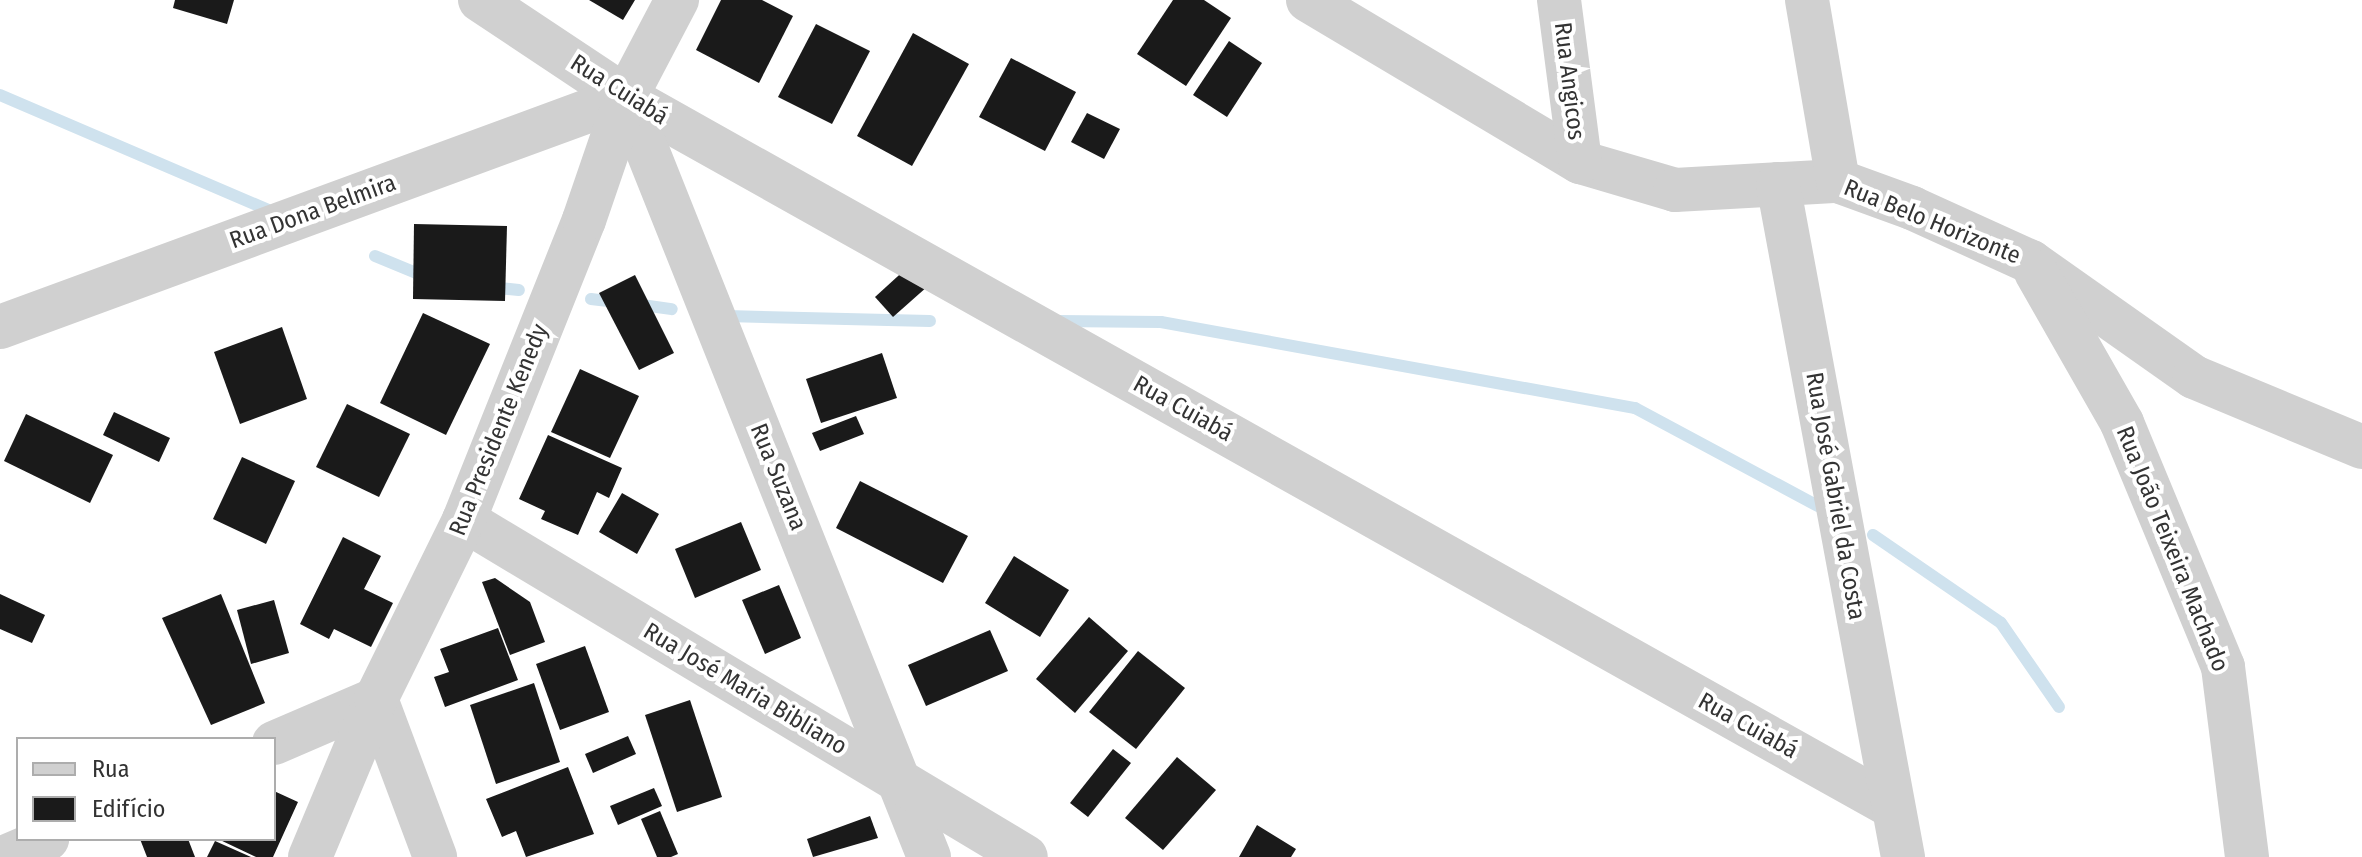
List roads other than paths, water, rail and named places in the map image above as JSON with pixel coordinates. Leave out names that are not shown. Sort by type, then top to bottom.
[{"type":"street","name":"Rua Cuiabá","points":[[480,0],[626,97],[1893,807]]},
{"type":"street","name":"Rua Presidente Kenedy","points":[[310,857],[376,699],[464,520],[584,220],[626,97],[677,0]]},
{"type":"street","name":"Rua Belo Horizonte","points":[[1308,0],[1580,162],[1675,190],[1838,181],[2031,262],[2194,377],[2362,447]]},
{"type":"street","name":"Rua Angicos","points":[[1559,0],[1580,162]]},
{"type":"street","points":[[1807,0],[1838,181]]},
{"type":"street","name":"Rua Dona Belmira","points":[[0,327],[626,97]]},
{"type":"street","name":"Rua Suzana","points":[[626,97],[929,857]]},
{"type":"street","name":"Rua José Gabriel da Costa","points":[[1778,184],[1903,857]]},
{"type":"street","name":"Rua João Teixeira Machado","points":[[2031,262],[2122,423],[2223,667],[2247,857]]},
{"type":"street","name":"Rua José Maria Bibliano","points":[[464,520],[1026,857]]},
{"type":"street","points":[[276,742],[376,699],[435,857]]},
{"type":"street","points":[[5,857],[42,841]]},
{"type":"waterway","points":[[0,95],[277,214]]},
{"type":"waterway","points":[[375,256],[428,278]]},
{"type":"waterway","points":[[490,287],[519,290]]},
{"type":"waterway","points":[[591,299],[617,302]]},
{"type":"waterway","points":[[635,304],[672,309]]},
{"type":"waterway","points":[[726,316],[930,321]]},
{"type":"waterway","points":[[1057,321],[1161,322],[1635,408],[1818,506]]},
{"type":"waterway","points":[[1873,535],[2001,623],[2059,707]]}]
